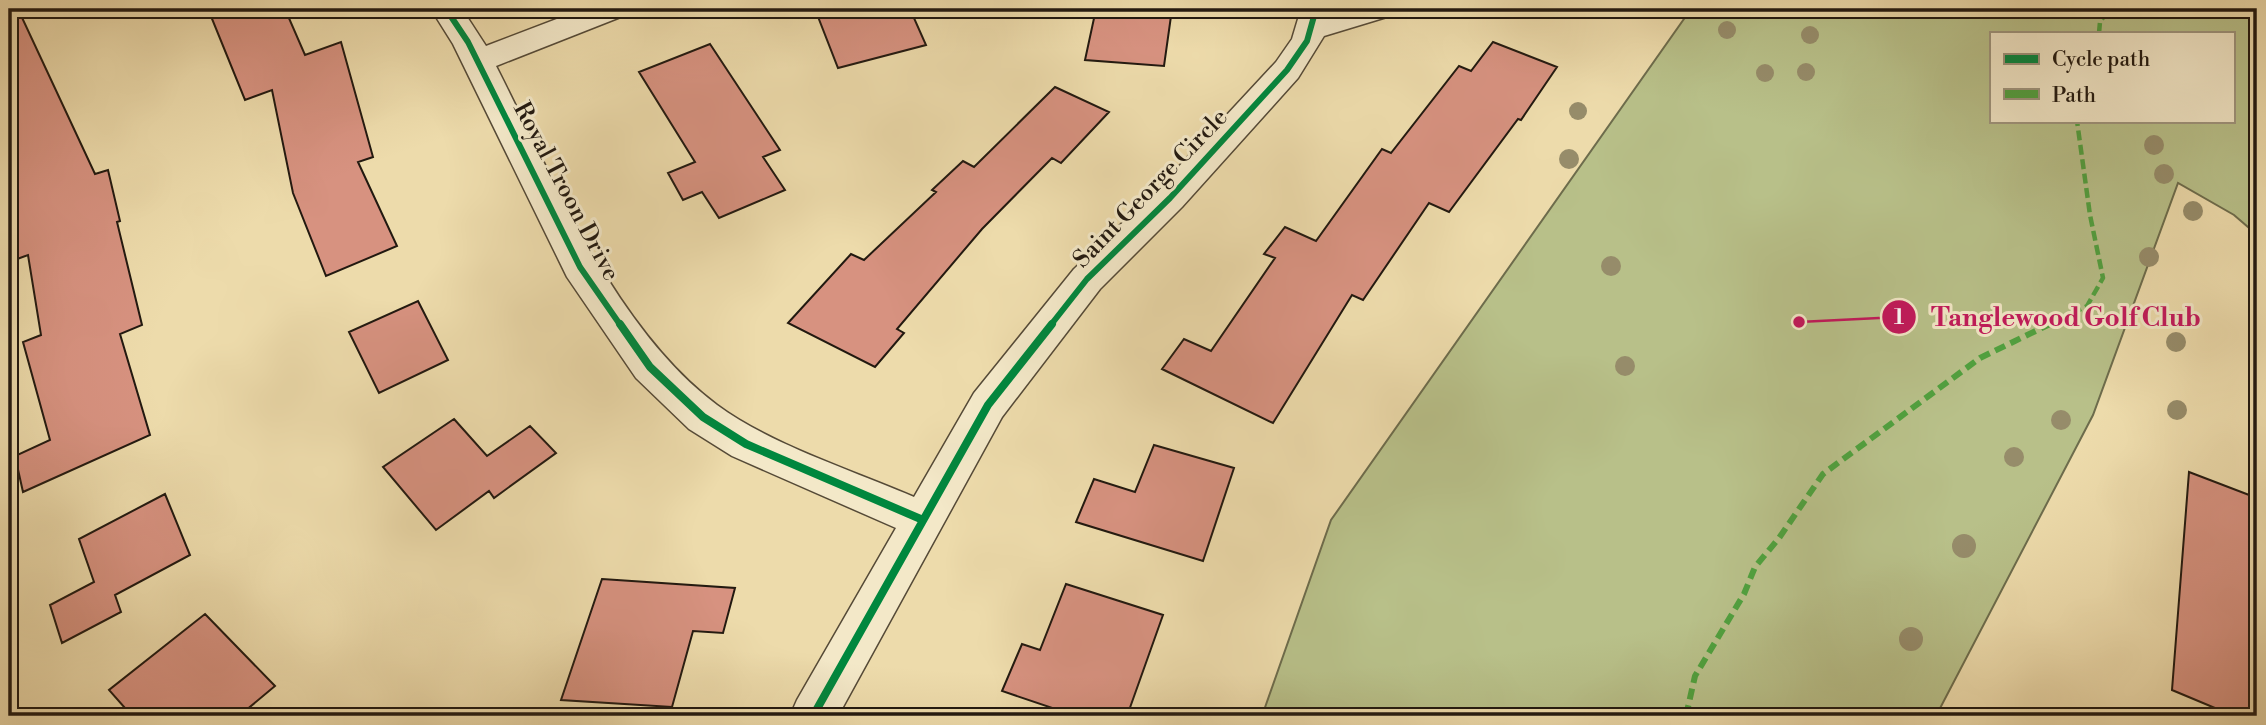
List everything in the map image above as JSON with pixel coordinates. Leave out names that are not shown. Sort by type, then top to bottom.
[{"type":"street","name":"Royal Troon Drive","points":[[446,9],[478,61],[580,267],[650,367],[703,417],[746,444],[923,520]]},
{"type":"street","points":[[478,61],[612,9]]},
{"type":"street","name":"Saint George Circle","points":[[813,716],[988,405],[1087,279],[1170,198],[1287,70],[1307,41],[1313,19],[1378,9]]},
{"type":"green space","points":[[1691,9],[2257,9],[2257,228],[2252,225],[2248,227],[2234,215],[2178,183],[2093,415],[1936,716],[1262,716],[1331,520]]},
{"type":"building","points":[[9,9],[18,9],[95,174],[108,170],[120,221],[117,222],[142,325],[120,334],[150,435],[23,492],[15,456],[50,440],[23,342],[41,335],[28,255],[9,262]]},
{"type":"building","points":[[208,9],[285,9],[305,55],[341,42],[373,157],[358,162],[397,246],[326,276],[293,193],[272,90],[245,100]]},
{"type":"building","points":[[815,9],[910,9],[926,45],[838,68]]},
{"type":"building","points":[[1096,9],[1172,9],[1164,66],[1085,60]]},
{"type":"building","points":[[1493,42],[1557,67],[1521,120],[1518,119],[1449,212],[1429,203],[1363,300],[1352,295],[1273,423],[1162,369],[1184,339],[1211,351],[1275,258],[1264,254],[1285,227],[1316,241],[1382,149],[1391,153],[1459,66],[1471,71]]},
{"type":"building","points":[[710,44],[780,150],[763,157],[785,190],[719,218],[702,192],[683,200],[668,173],[695,162],[639,72]]},
{"type":"building","points":[[1055,87],[1109,112],[1061,163],[1052,158],[982,229],[897,329],[904,333],[875,367],[788,323],[851,254],[864,260],[936,192],[932,190],[963,161],[974,167]]},
{"type":"building","points":[[418,301],[448,360],[379,393],[349,332]]},
{"type":"building","points":[[454,419],[487,456],[530,426],[556,453],[494,498],[489,491],[436,530],[383,467]]},
{"type":"building","points":[[1154,445],[1234,468],[1203,561],[1076,522],[1094,479],[1135,492]]},
{"type":"building","points":[[2189,472],[2257,498],[2257,716],[2234,716],[2172,690]]},
{"type":"building","points":[[165,494],[190,555],[115,595],[121,612],[62,643],[50,605],[94,582],[79,539]]},
{"type":"building","points":[[602,579],[735,588],[723,633],[693,631],[672,707],[561,700]]},
{"type":"building","points":[[1066,584],[1163,615],[1127,716],[1076,716],[1002,691],[1022,644],[1040,650]]},
{"type":"building","points":[[205,614],[275,686],[239,716],[132,716],[109,690]]},
{"type":"marked path","points":[[2099,32],[2100,22],[2109,9]]},
{"type":"marked path","points":[[1686,716],[1695,676],[1744,594],[1755,567],[1779,538],[1823,474],[1980,358],[2087,306],[2103,278],[2090,215],[2077,122]]},
{"type":"cycle path","points":[[446,9],[468,42],[580,267],[650,367],[703,417],[746,444],[923,520]]},
{"type":"cycle path","points":[[813,716],[988,405],[1087,279],[1170,198],[1287,70],[1307,41],[1316,9]]},
{"type":"place","name":"Tanglewood Golf Club","points":[[1799,322]]}]
